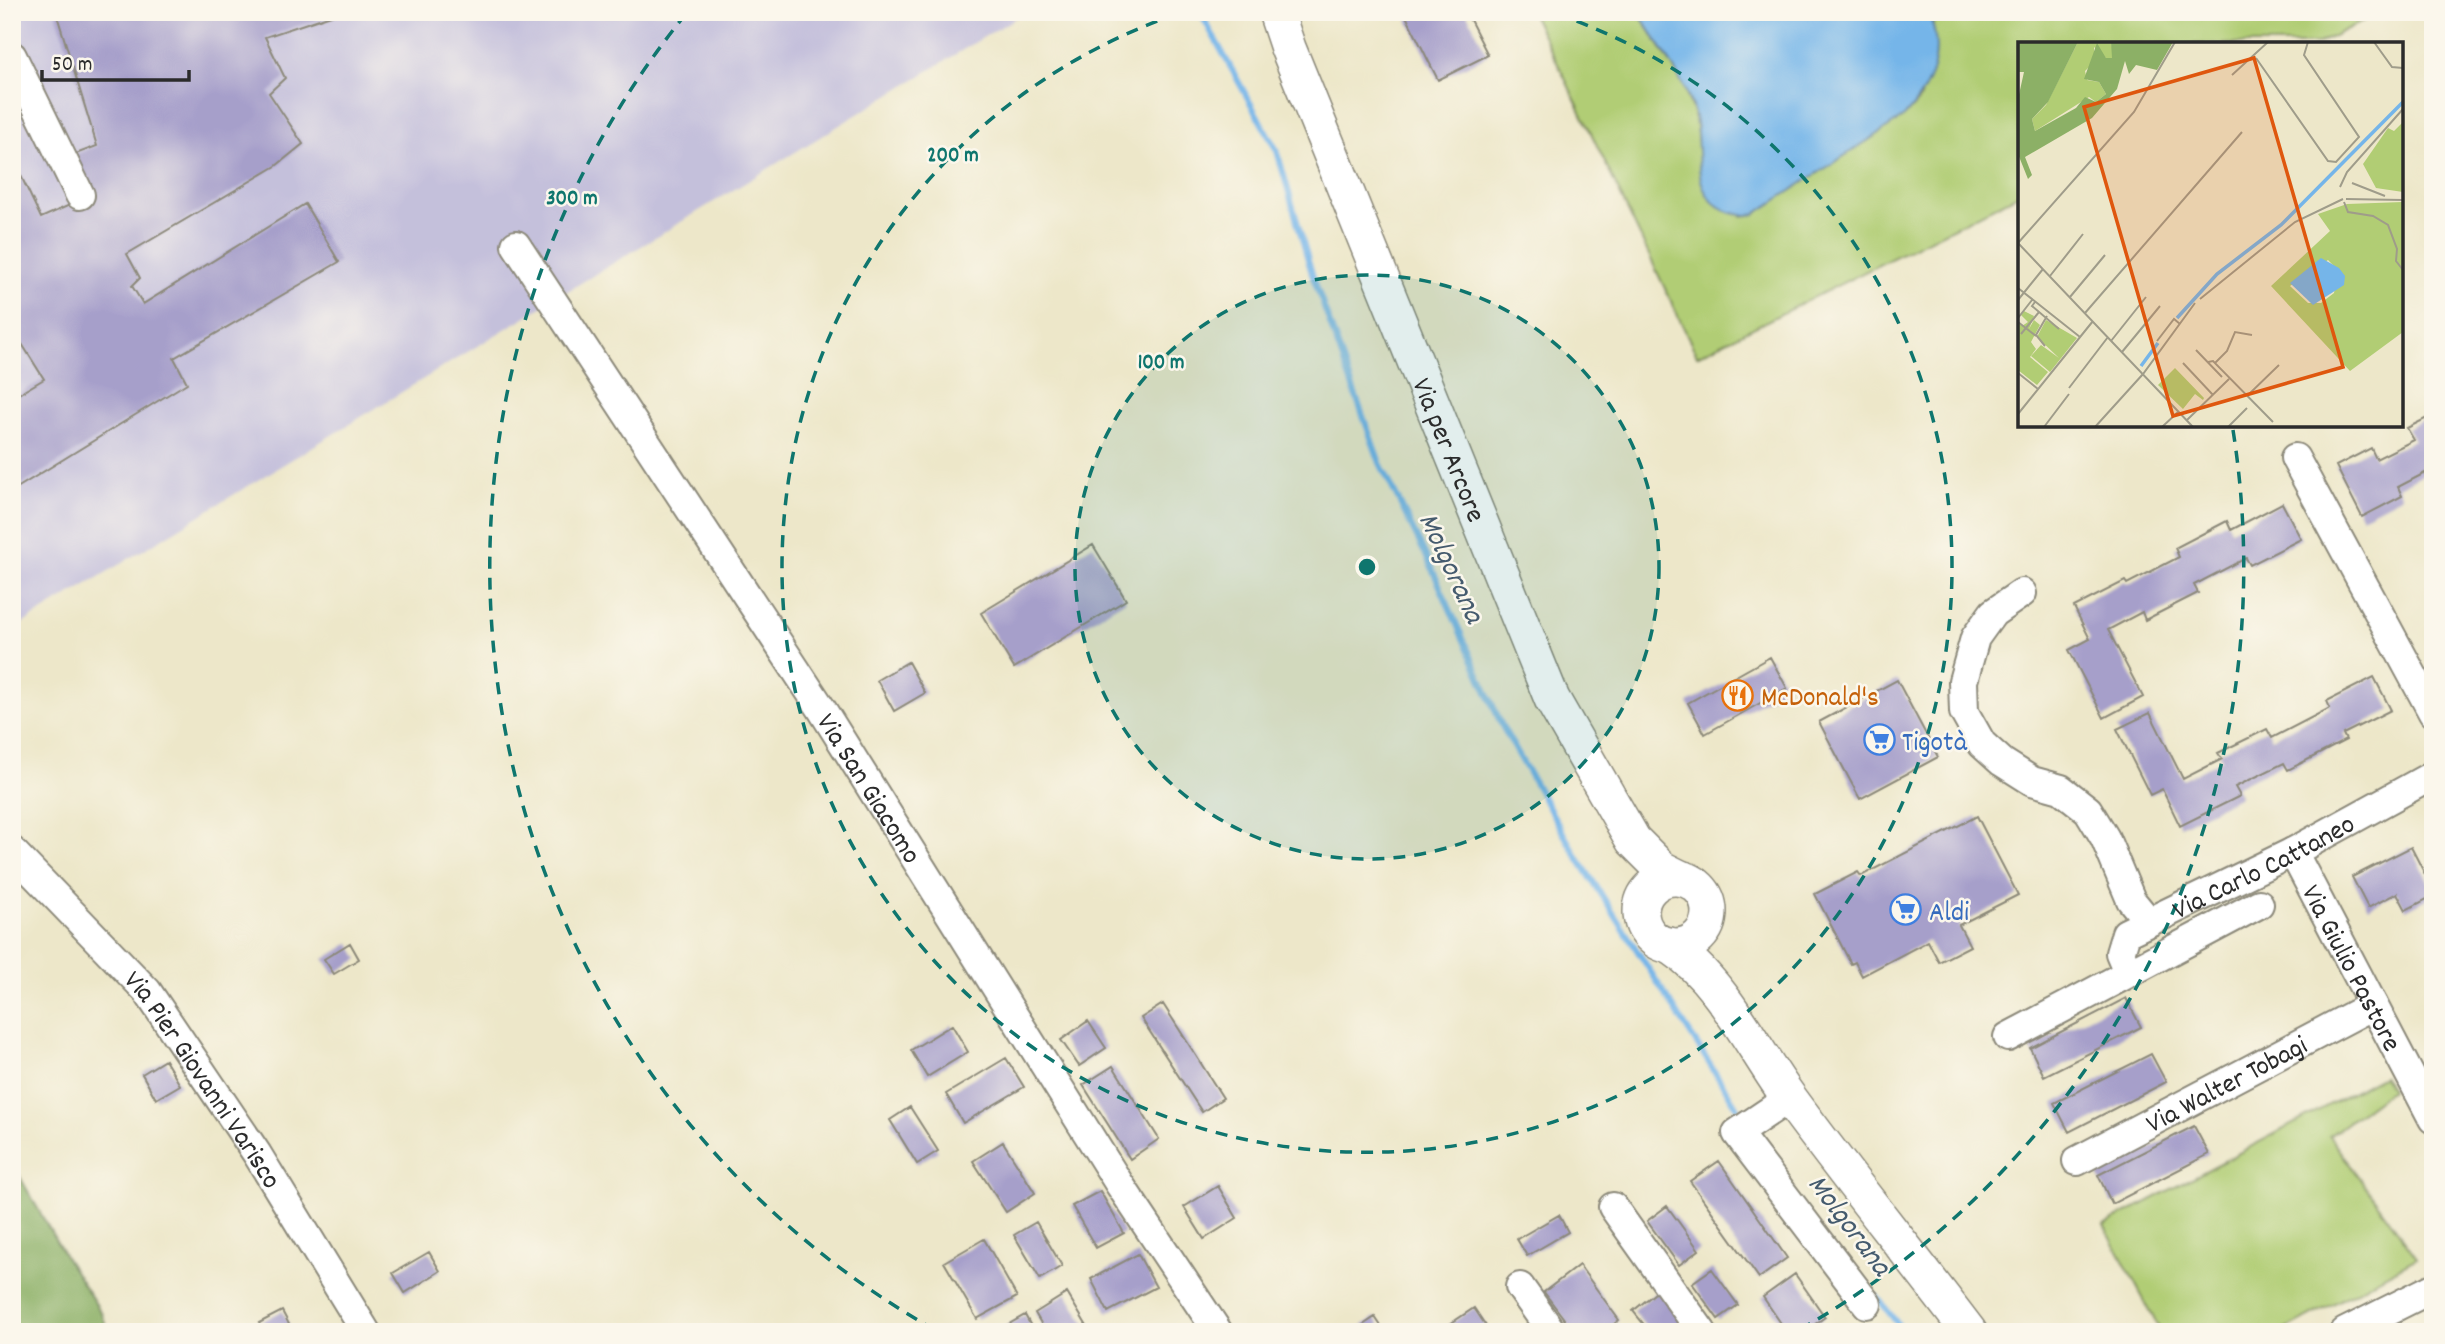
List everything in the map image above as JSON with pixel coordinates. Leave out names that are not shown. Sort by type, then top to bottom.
[{"type":"main road","points":[[1266,12],[1288,48]]},
{"type":"main road","points":[[1276,12],[1288,48]]},
{"type":"main road","name":"Via per Arcore","points":[[1288,48],[1552,699],[1633,840],[1662,869],[1678,877]]},
{"type":"main road","name":"Via per Arcore","points":[[1633,840],[1646,895]]},
{"type":"main road","points":[[1733,1014],[1708,941],[1708,903],[1704,893],[1698,885],[1678,877],[1658,882],[1646,895],[1641,913],[1647,930],[1653,937],[1687,957],[1733,1014],[1789,1098],[1969,1332]]},
{"type":"main road","points":[[1669,945],[1678,946],[1695,940],[1707,924]]},
{"type":"street","points":[[12,56],[80,195]]},
{"type":"street","name":"Via San Giacomo","points":[[516,245],[821,708],[1120,1185],[1218,1332]]},
{"type":"street","points":[[2295,458],[2433,713]]},
{"type":"street","points":[[2022,593],[1993,613],[1975,638],[1963,681],[1964,712],[1982,744],[2002,762],[2032,781],[2060,789],[2088,810],[2105,838],[2131,900],[2149,922]]},
{"type":"street","name":"Via Carlo Cattaneo","points":[[2127,972],[2120,953],[2126,933],[2293,852],[2433,775]]},
{"type":"street","name":"Via Pier Giovanni Varisco","points":[[12,851],[147,991],[257,1154],[366,1332]]},
{"type":"street","name":"Via Giulio Pastore","points":[[2293,852],[2433,1119]]},
{"type":"street","points":[[2008,1037],[2259,904]]},
{"type":"street","name":"Via Walter Tobagi","points":[[2077,1161],[2373,1005]]},
{"type":"street","points":[[1789,1098],[1737,1133],[1867,1304]]},
{"type":"street","points":[[1613,1207],[1702,1332]]},
{"type":"street","points":[[1520,1287],[1552,1332]]},
{"type":"street","points":[[2345,1332],[2430,1297]]},
{"type":"shaded area","points":[[12,12],[1025,12],[12,630]]},
{"type":"green space","points":[[1531,12],[1638,12],[1682,82],[1695,118],[1701,170],[1742,216],[1755,214],[1904,117],[1921,98],[1933,24],[1928,12],[2380,12],[2322,42],[2018,42],[2018,195],[1697,356]]},
{"type":"green space","points":[[2383,1076],[2391,1090],[2329,1136],[2417,1258],[2282,1332],[2161,1332],[2104,1225]]},
{"type":"green space","points":[[12,1163],[67,1260],[101,1312],[109,1332],[12,1332]]},
{"type":"water","points":[[1638,12],[1928,12],[1936,42],[1936,55],[1929,81],[1904,117],[1755,214],[1740,215],[1726,211],[1714,203],[1705,191],[1700,174],[1695,116],[1690,102],[1670,62]]},
{"type":"building","points":[[56,12],[340,12],[265,37],[285,78],[269,93],[303,144],[276,166],[127,254],[140,278],[132,286],[143,304],[305,204],[339,262],[174,358],[187,383],[12,491],[12,398],[44,379],[12,328],[12,157],[41,218],[90,196],[73,155],[97,146]]},
{"type":"building","points":[[1404,12],[1466,12],[1488,55],[1438,80]]},
{"type":"building","points":[[2433,415],[2433,480],[2429,482],[2425,473],[2398,487],[2402,496],[2362,517],[2336,466],[2371,448],[2376,459],[2414,440],[2407,428]]},
{"type":"building","points":[[2282,503],[2301,539],[2250,565],[2246,558],[2194,585],[2198,593],[2145,620],[2142,612],[2108,630],[2143,697],[2104,718],[2069,650],[2090,639],[2074,607],[2179,557],[2175,548],[2227,521],[2231,530]]},
{"type":"building","points":[[1093,545],[1126,600],[1014,668],[981,613]]},
{"type":"building","name":"McDonald's","points":[[1770,657],[1787,688],[1705,734],[1688,703]]},
{"type":"building","points":[[908,662],[925,693],[894,711],[877,680]]},
{"type":"building","points":[[2374,677],[2391,710],[2343,734],[2346,740],[2288,770],[2284,763],[2235,787],[2240,796],[2180,826],[2162,789],[2150,795],[2117,729],[2150,713],[2183,779],[2222,759],[2218,753],[2267,729],[2272,738],[2330,708],[2327,701]]},
{"type":"building","name":"Tigotà","points":[[1897,680],[1938,757],[1860,799],[1819,722]]},
{"type":"building","name":"Aldi","points":[[1977,816],[2018,895],[1959,925],[1970,946],[1939,962],[1928,941],[1862,976],[1855,962],[1851,964],[1815,894],[1858,872],[1861,876]]},
{"type":"building","points":[[2411,847],[2431,886],[2433,885],[2433,896],[2406,910],[2397,893],[2368,908],[2352,877]]},
{"type":"building","points":[[350,943],[359,959],[334,974],[324,959]]},
{"type":"building","points":[[2126,998],[2141,1027],[2044,1076],[2030,1048]]},
{"type":"building","points":[[1163,1004],[1223,1098],[1202,1112],[1141,1018]]},
{"type":"building","points":[[1088,1021],[1106,1048],[1079,1066],[1061,1040]]},
{"type":"building","points":[[952,1025],[968,1052],[927,1077],[911,1050]]},
{"type":"building","points":[[2151,1054],[2166,1082],[2069,1132],[2054,1103]]},
{"type":"building","points":[[1006,1058],[1024,1087],[963,1123],[946,1094]]},
{"type":"building","points":[[165,1060],[180,1085],[156,1099],[142,1074]]},
{"type":"building","points":[[1113,1066],[1159,1139],[1130,1159],[1083,1085]]},
{"type":"building","points":[[910,1107],[938,1151],[917,1164],[890,1120]]},
{"type":"building","points":[[2194,1126],[2209,1154],[2112,1204],[2098,1175]]},
{"type":"building","points":[[1003,1142],[1035,1193],[1006,1212],[973,1161]]},
{"type":"building","points":[[1719,1161],[1787,1258],[1759,1278],[1690,1181]]},
{"type":"building","points":[[1218,1186],[1237,1218],[1204,1239],[1184,1207]]},
{"type":"building","points":[[1100,1191],[1124,1233],[1096,1248],[1072,1206]]},
{"type":"building","points":[[1667,1206],[1699,1250],[1679,1265],[1647,1221]]},
{"type":"building","points":[[1559,1215],[1568,1232],[1527,1256],[1517,1239]]},
{"type":"building","points":[[1036,1222],[1062,1266],[1040,1279],[1014,1235]]},
{"type":"building","points":[[984,1239],[1017,1297],[977,1319],[944,1262]]},
{"type":"building","points":[[429,1252],[440,1271],[405,1293],[393,1273]]},
{"type":"building","points":[[1138,1254],[1156,1287],[1108,1312],[1091,1279]]},
{"type":"building","points":[[1579,1265],[1619,1320],[1604,1332],[1574,1332],[1544,1292]]},
{"type":"building","points":[[1712,1269],[1738,1305],[1718,1319],[1692,1283]]},
{"type":"building","points":[[1795,1274],[1825,1317],[1804,1332],[1787,1332],[1763,1297]]},
{"type":"building","points":[[1659,1290],[1685,1322],[1674,1332],[1650,1332],[1633,1311]]},
{"type":"building","points":[[1067,1293],[1088,1328],[1082,1332],[1046,1332],[1035,1313]]},
{"type":"building","points":[[1474,1308],[1490,1332],[1438,1332]]},
{"type":"building","points":[[282,1311],[291,1328],[284,1332],[264,1332],[259,1323]]},
{"type":"building","points":[[1025,1315],[1034,1332],[995,1332]]},
{"type":"building","points":[[1375,1317],[1385,1332],[1353,1332]]},
{"type":"waterway","name":"Molgorana","points":[[1200,12],[1277,151],[1313,277],[1380,463],[1430,564],[1502,726],[1573,850],[1737,1107]]},
{"type":"waterway","name":"Molgorana","points":[[1877,1297],[1904,1332]]},
{"type":"place","name":"McDonald's","points":[[1738,695]]},
{"type":"place","name":"Tigotà","points":[[1879,740]]},
{"type":"place","name":"Aldi","points":[[1906,910]]}]
